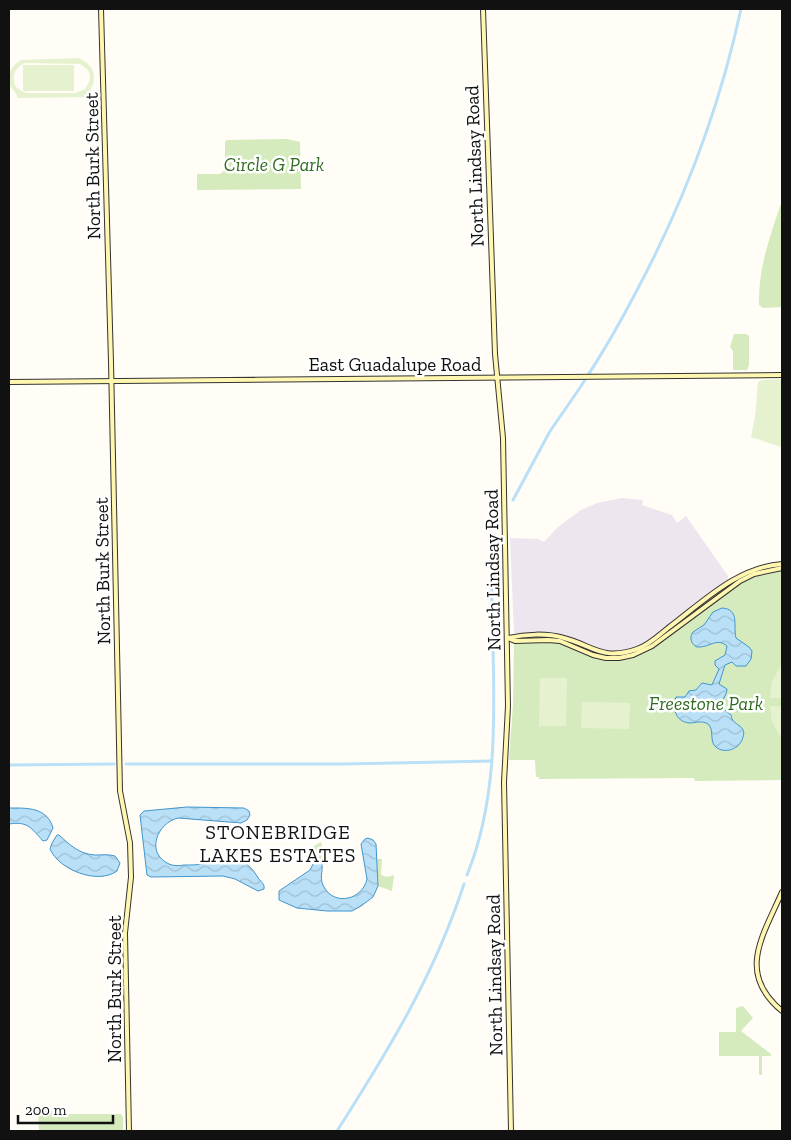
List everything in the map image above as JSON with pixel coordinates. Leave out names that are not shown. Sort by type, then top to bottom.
[{"type":"main road","name":"North Burk Street","points":[[101,9],[112,381],[121,804],[130,843],[131,878],[125,934],[129,1131]]},
{"type":"main road","name":"North Lindsay Road","points":[[483,9],[494,328],[503,438],[508,638],[508,706],[504,782],[511,1131]]},
{"type":"main road","name":"East Guadalupe Road","points":[[9,382],[782,375]]},
{"type":"main road","points":[[508,638],[515,636],[555,636],[571,640],[602,653],[615,654],[638,649],[649,643],[737,577],[756,569],[782,564]]},
{"type":"main road","points":[[508,638],[515,641],[560,641],[593,655],[606,658],[633,655],[652,646],[740,581],[754,574],[782,568]]},
{"type":"main road","points":[[782,892],[760,942],[756,960],[758,979],[764,991],[782,1011]]},
{"type":"shaded area","points":[[622,498],[643,500],[642,505],[672,515],[677,523],[686,516],[728,576],[728,580],[641,646],[625,651],[605,652],[576,640],[514,633],[510,538],[538,539],[544,542],[558,527],[581,510],[597,503]]},
{"type":"green space","points":[[78,58],[92,68],[94,78],[88,93],[97,93],[97,97],[17,98],[9,83],[9,75],[14,65],[21,60]],"holes":[[[25,63],[80,64],[88,70],[90,75],[85,89],[76,93],[28,93],[16,87],[14,73]]]},
{"type":"green space","points":[[23,65],[74,65],[74,91],[23,91]]},
{"type":"green space","name":"Circle G Park","points":[[287,139],[300,142],[301,189],[197,190],[197,174],[220,174],[225,170],[225,142],[227,140]]},
{"type":"green space","points":[[782,201],[782,307],[763,308],[759,305],[760,278],[769,239]]},
{"type":"green space","points":[[734,334],[746,334],[749,336],[749,365],[747,370],[733,370],[733,351],[730,347]]},
{"type":"green space","points":[[782,379],[781,447],[751,437],[758,382]]},
{"type":"green space","name":"Freestone Park","points":[[782,570],[782,780],[695,781],[694,778],[539,779],[539,777],[536,777],[535,760],[509,760],[515,643],[558,642],[601,658],[630,658],[654,646],[736,585],[766,573]]},
{"type":"green space","points":[[782,664],[782,698],[770,698],[772,681]]},
{"type":"green space","points":[[540,678],[567,678],[566,726],[539,726]]},
{"type":"green space","points":[[582,702],[630,703],[629,729],[581,728]]},
{"type":"green space","points":[[770,706],[782,706],[782,739],[772,722]]},
{"type":"green space","points":[[321,842],[323,851],[321,861],[318,859],[311,863],[304,852]]},
{"type":"green space","points":[[377,859],[382,859],[381,875],[387,877],[394,875],[392,891],[378,886]]},
{"type":"green space","points":[[743,1006],[753,1018],[741,1031],[771,1054],[771,1056],[762,1056],[762,1075],[759,1075],[759,1056],[719,1056],[719,1032],[736,1032],[736,1008]]},
{"type":"green space","points":[[38,1107],[60,1114],[121,1114],[123,1117],[123,1131],[39,1131]]},
{"type":"water","points":[[722,608],[728,609],[734,615],[736,638],[752,651],[751,659],[746,666],[736,666],[732,662],[725,665],[719,684],[727,689],[722,702],[724,709],[744,732],[740,743],[730,750],[721,750],[714,745],[711,729],[708,724],[701,722],[689,723],[681,720],[676,713],[674,705],[676,697],[685,697],[689,691],[696,690],[702,683],[712,685],[719,669],[715,665],[715,661],[725,655],[727,646],[720,642],[697,647],[692,643],[691,636],[693,632],[704,625],[713,612]]},
{"type":"water","points":[[187,807],[244,808],[249,811],[250,815],[247,820],[241,823],[178,818],[171,821],[164,826],[157,839],[157,853],[162,859],[176,866],[227,860],[240,861],[251,868],[263,884],[264,889],[258,891],[235,879],[223,876],[151,877],[147,875],[140,815],[144,811]]},
{"type":"water","points":[[9,808],[36,810],[46,816],[53,828],[47,840],[43,841],[29,826],[15,823],[9,824]]},
{"type":"water","points":[[57,835],[84,853],[115,856],[120,863],[117,871],[109,875],[90,876],[70,869],[55,857],[50,849]]},
{"type":"water","points":[[368,838],[376,844],[378,886],[373,897],[361,906],[352,911],[327,911],[297,908],[279,900],[279,891],[310,870],[313,864],[317,862],[322,864],[322,881],[329,893],[341,899],[355,896],[360,892],[367,879],[361,844]]},
{"type":"waterway","points":[[513,500],[549,433],[590,372],[617,327],[653,259],[684,189],[711,118],[741,9]]},
{"type":"waterway","points":[[467,875],[477,848],[484,820],[492,764],[494,706],[492,585],[495,546]]},
{"type":"waterway","points":[[126,764],[344,764],[492,761]]},
{"type":"waterway","points":[[9,765],[114,764]]},
{"type":"waterway","points":[[337,1131],[392,1042],[424,981],[439,950],[464,884]]},
{"type":"district","name":"STONEBRIDGE LAKES ESTATES","points":[[278,844]]}]
